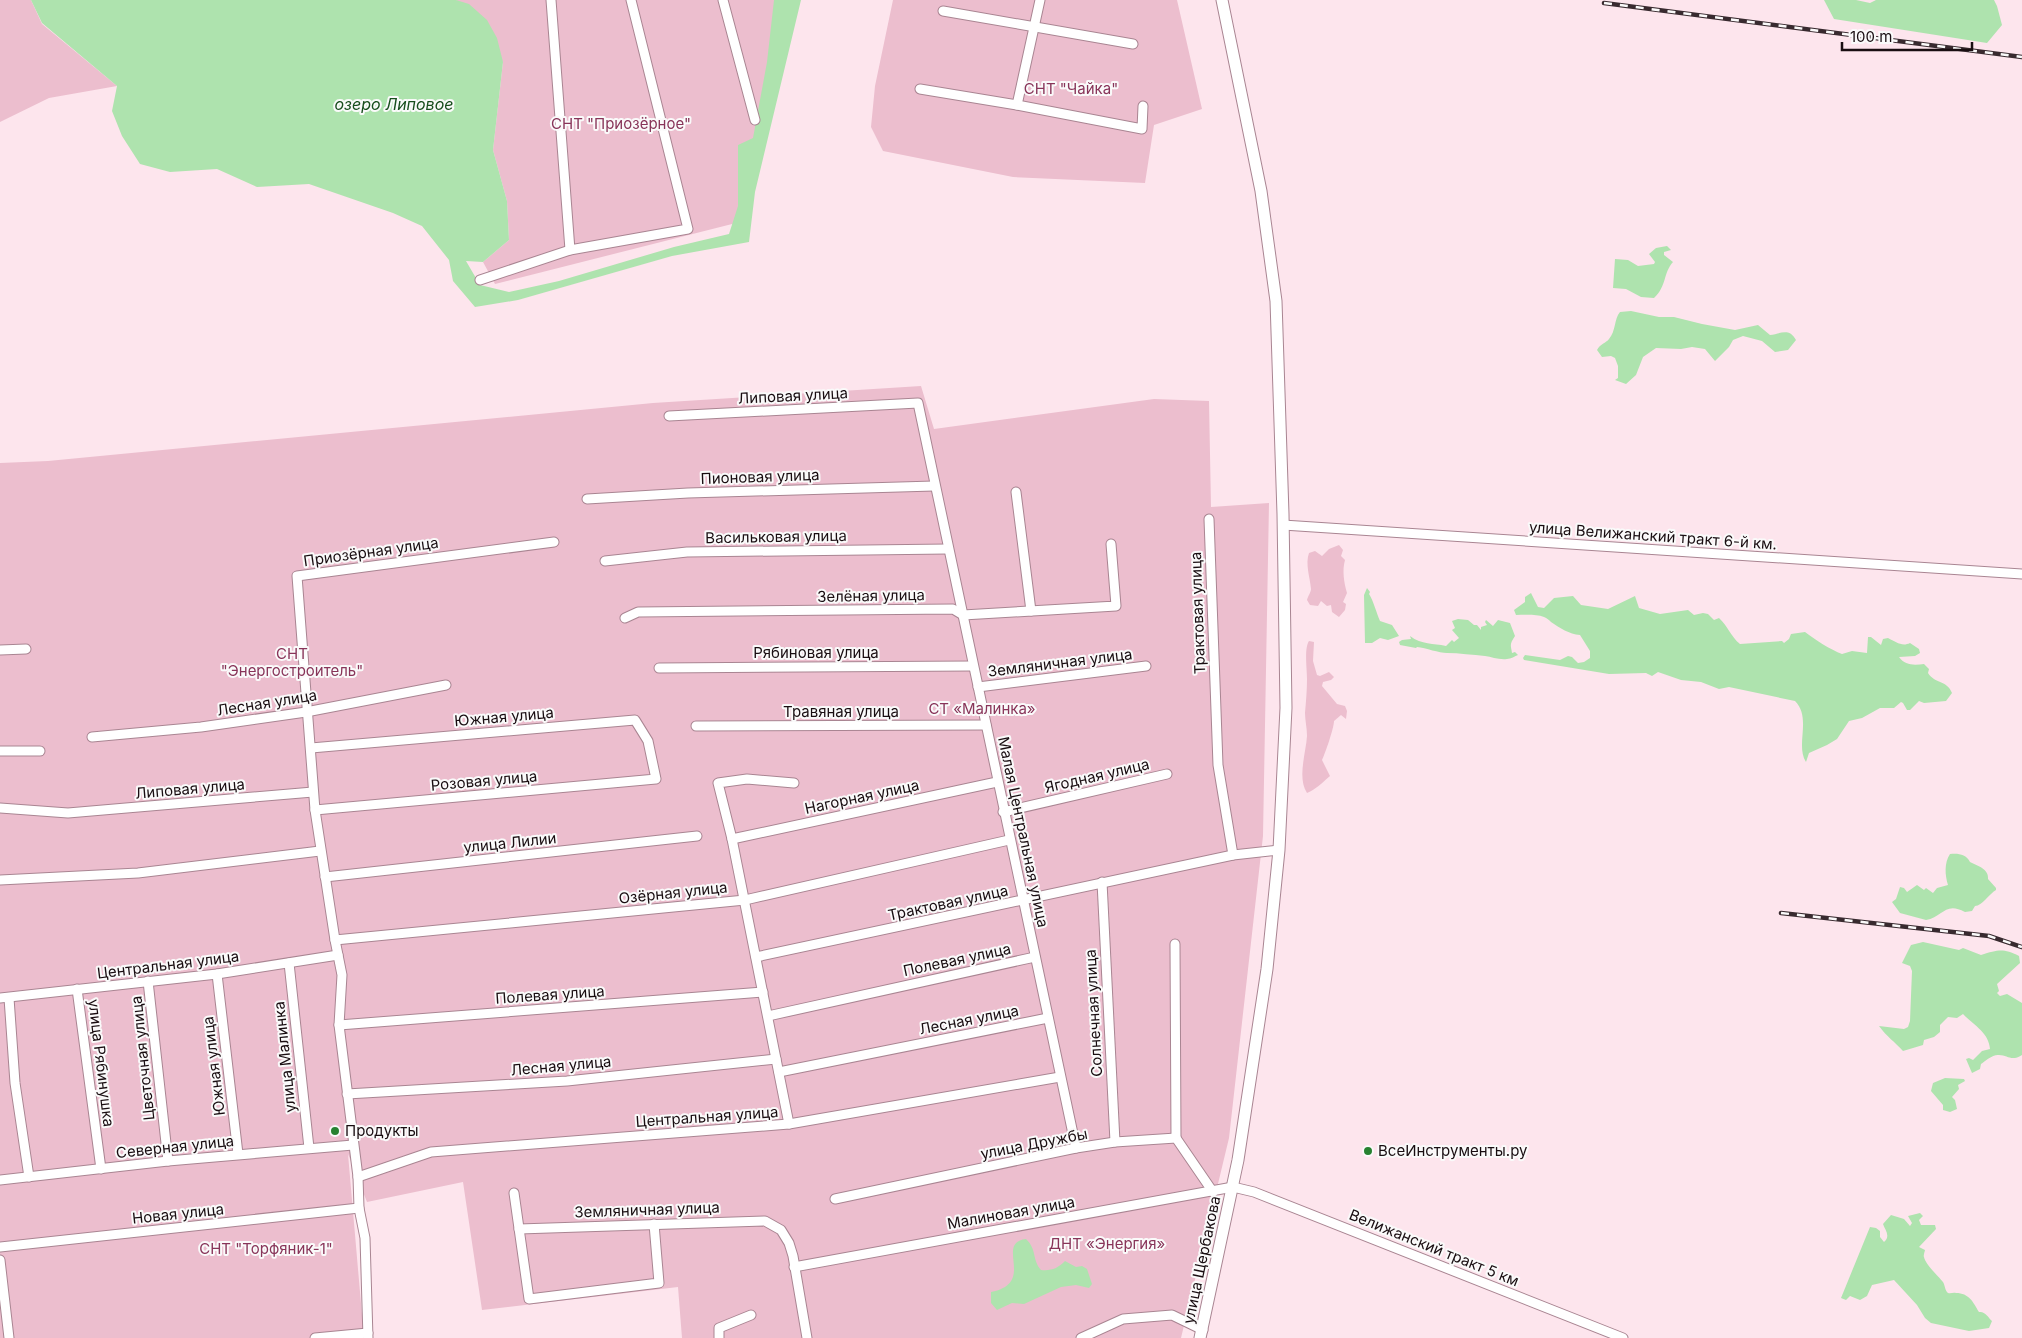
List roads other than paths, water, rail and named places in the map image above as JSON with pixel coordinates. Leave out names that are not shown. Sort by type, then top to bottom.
[{"type":"main road","name":"улица Щербакова","points":[[1202,1334],[1233,1187],[1267,969],[1279,850],[1286,708],[1276,301],[1261,191],[1222,0]]},
{"type":"street","points":[[552,0],[570,250]]},
{"type":"street","points":[[480,280],[570,250],[688,228],[631,0]]},
{"type":"street","points":[[723,0],[755,120]]},
{"type":"street","points":[[1018,105],[1040,0]]},
{"type":"street","points":[[943,11],[1134,44]]},
{"type":"street","points":[[920,89],[1018,105],[1142,129],[1143,106]]},
{"type":"street","name":"Липовая улица","points":[[669,416],[918,403]]},
{"type":"street","name":"Малая Центральная улица","points":[[918,403],[1003,812],[1024,901],[1076,1148]]},
{"type":"street","name":"Пионовая улица","points":[[587,499],[688,493],[934,486]]},
{"type":"street","points":[[1016,492],[1031,611]]},
{"type":"street","name":"Трактовая улица","points":[[1209,519],[1218,765],[1233,855]]},
{"type":"street","name":"улица Велижанский тракт 6-й км.","points":[[1283,525],[2022,574]]},
{"type":"street","name":"Приозёрная улица","points":[[306,712],[297,576],[554,542]]},
{"type":"street","name":"Зелёная улица","points":[[625,618],[638,612],[953,609],[963,615],[1116,606],[1112,544]]},
{"type":"street","name":"Васильковая улица","points":[[605,561],[687,552],[948,549]]},
{"type":"street","points":[[0,650],[26,649]]},
{"type":"street","name":"Рябиновая улица","points":[[659,668],[973,666]]},
{"type":"street","name":"Земляничная улица","points":[[978,687],[1146,666]]},
{"type":"street","name":"Лесная улица","points":[[92,737],[201,727],[306,712],[446,685]]},
{"type":"street","points":[[306,712],[320,851],[342,976],[339,1025],[352,1145],[358,1177],[359,1208],[365,1238],[368,1335],[315,1338]]},
{"type":"street","name":"Южная улица","points":[[311,748],[634,720],[648,741],[656,779]]},
{"type":"street","name":"Травяная улица","points":[[696,726],[986,725]]},
{"type":"street","points":[[0,751],[40,751]]},
{"type":"street","name":"Ягодная улица","points":[[1003,812],[1167,774]]},
{"type":"street","name":"Розовая улица","points":[[315,810],[656,779]]},
{"type":"street","points":[[789,1124],[745,900],[718,783],[747,779],[794,783]]},
{"type":"street","name":"Нагорная улица","points":[[732,839],[997,782]]},
{"type":"street","name":"Липовая улица","points":[[0,808],[68,813],[313,792]]},
{"type":"street","name":"улица Лилии","points":[[325,878],[698,836]]},
{"type":"street","name":"Озёрная улица","points":[[335,940],[745,900],[1010,840]]},
{"type":"street","name":"Трактовая улица","points":[[756,957],[1233,855],[1279,850]]},
{"type":"street","points":[[0,880],[138,873],[320,851]]},
{"type":"street","name":"Солнечная улица","points":[[1102,882],[1115,1142]]},
{"type":"street","points":[[1175,944],[1176,1138],[1213,1192]]},
{"type":"street","name":"Центральная улица","points":[[4,998],[217,974],[338,955]]},
{"type":"street","name":"Полевая улица","points":[[768,1016],[1036,957]]},
{"type":"street","name":"улица Малинка","points":[[289,963],[308,1148]]},
{"type":"street","name":"Южная улица","points":[[217,974],[238,1154]]},
{"type":"street","name":"Цветочная улица","points":[[148,981],[168,1161]]},
{"type":"street","name":"улица Рябинушка","points":[[78,989],[101,1169]]},
{"type":"street","name":"Полевая улица","points":[[339,1025],[763,992]]},
{"type":"street","points":[[4,998],[29,1177]]},
{"type":"street","name":"Лесная улица","points":[[779,1072],[1048,1018]]},
{"type":"street","name":"Лесная улица","points":[[347,1094],[567,1081],[776,1059]]},
{"type":"street","name":"Центральная улица","points":[[358,1177],[431,1152],[789,1124],[1060,1078]]},
{"type":"street","name":"улица Дружбы","points":[[834,1198],[1076,1148],[1115,1142],[1176,1138]]},
{"type":"street","name":"Северная улица","points":[[0,1180],[238,1154],[352,1145]]},
{"type":"street","name":"Малиновая улица","points":[[794,1267],[1233,1187]]},
{"type":"street","name":"Велижанский тракт 5 км","points":[[1233,1187],[1254,1192],[1623,1338]]},
{"type":"street","points":[[514,1193],[529,1299],[659,1282],[654,1224]]},
{"type":"street","name":"Новая улица","points":[[0,1247],[359,1208]]},
{"type":"street","name":"Земляничная улица","points":[[519,1229],[765,1221],[781,1230],[789,1242],[794,1267]]},
{"type":"street","points":[[0,1260],[10,1338]]},
{"type":"street","points":[[794,1267],[807,1338]]},
{"type":"street","points":[[719,1338],[719,1328],[751,1314]]},
{"type":"street","points":[[1082,1338],[1123,1319],[1172,1315],[1202,1334]]},
{"type":"water","name":"озеро Липовое","points":[[31,0],[456,0],[469,4],[487,20],[497,38],[503,62],[493,150],[507,201],[509,240],[483,262],[466,261],[480,285],[509,292],[559,281],[674,247],[729,234],[738,206],[738,145],[753,138],[767,62],[774,0],[801,0],[755,192],[749,242],[672,256],[518,300],[475,307],[453,281],[449,260],[422,226],[393,213],[309,184],[257,187],[217,169],[170,172],[140,164],[122,136],[112,111],[117,86],[42,23]]},
{"type":"water","points":[[1824,0],[1856,0],[1870,3],[1876,0],[1994,0],[2002,25],[1987,43],[1834,19]]},
{"type":"water","points":[[1667,246],[1671,250],[1664,252],[1664,255],[1673,262],[1661,289],[1654,298],[1641,297],[1626,289],[1613,288],[1615,259],[1628,260],[1638,266],[1654,264],[1655,262],[1649,254],[1656,248]]},
{"type":"water","points":[[1631,311],[1659,317],[1674,317],[1735,330],[1758,325],[1770,335],[1787,332],[1796,340],[1788,350],[1775,352],[1762,341],[1743,336],[1733,340],[1729,347],[1715,361],[1705,349],[1692,347],[1681,349],[1656,348],[1643,357],[1636,375],[1626,384],[1615,380],[1618,378],[1618,366],[1615,358],[1611,356],[1602,357],[1597,350],[1611,336],[1620,312]]},
{"type":"water","points":[[1367,588],[1380,621],[1392,625],[1399,636],[1388,640],[1380,638],[1372,643],[1365,643],[1364,595]]},
{"type":"water","points":[[1531,593],[1538,607],[1544,608],[1554,598],[1573,596],[1581,605],[1608,609],[1635,596],[1639,608],[1660,614],[1688,610],[1694,615],[1703,613],[1708,614],[1714,620],[1719,618],[1740,644],[1782,641],[1784,643],[1791,634],[1805,632],[1842,654],[1852,651],[1867,653],[1868,637],[1871,637],[1881,645],[1883,639],[1888,638],[1902,644],[1910,643],[1919,649],[1920,653],[1915,656],[1899,657],[1901,660],[1910,664],[1924,664],[1929,669],[1928,673],[1934,679],[1947,686],[1952,693],[1946,701],[1924,703],[1919,701],[1910,710],[1907,710],[1901,702],[1894,708],[1880,708],[1862,718],[1849,721],[1837,739],[1809,753],[1806,762],[1802,748],[1802,715],[1795,701],[1729,687],[1719,689],[1701,682],[1681,680],[1658,672],[1652,676],[1646,673],[1609,674],[1524,660],[1525,655],[1560,660],[1568,656],[1578,663],[1590,658],[1590,651],[1580,635],[1565,630],[1544,617],[1516,615],[1514,610],[1525,602],[1525,597]]},
{"type":"water","points":[[1458,619],[1468,620],[1477,625],[1481,630],[1481,627],[1487,625],[1486,620],[1493,626],[1498,620],[1510,623],[1515,636],[1511,643],[1512,653],[1515,652],[1518,655],[1510,659],[1501,659],[1444,653],[1400,645],[1399,642],[1402,640],[1411,639],[1410,636],[1423,642],[1446,646],[1452,640],[1454,642],[1459,638],[1452,630],[1455,628],[1452,621]]},
{"type":"water","points":[[1950,854],[1964,856],[1970,862],[1982,868],[1987,873],[1988,879],[1996,890],[1975,906],[1972,911],[1965,912],[1953,908],[1926,920],[1900,913],[1892,902],[1896,899],[1900,887],[1904,888],[1907,892],[1917,885],[1933,893],[1937,888],[1948,885],[1946,869]]},
{"type":"water","points":[[1923,942],[1959,950],[1963,948],[1981,955],[2000,951],[2019,956],[2020,963],[1997,984],[1999,991],[1997,993],[2000,996],[2007,994],[2022,1003],[2022,1055],[2012,1058],[2002,1055],[1994,1056],[1981,1064],[1980,1069],[1972,1073],[1966,1059],[1973,1060],[1982,1051],[1990,1049],[1984,1033],[1963,1014],[1957,1018],[1948,1017],[1940,1025],[1940,1032],[1934,1037],[1924,1040],[1923,1045],[1903,1051],[1885,1033],[1879,1026],[1904,1029],[1908,1027],[1910,1021],[1912,971],[1910,966],[1902,963],[1911,945]]},
{"type":"water","points":[[1945,1078],[1964,1079],[1965,1081],[1958,1085],[1959,1089],[1952,1097],[1955,1100],[1957,1109],[1950,1112],[1943,1110],[1943,1105],[1931,1091],[1933,1083]]},
{"type":"water","points":[[1920,1213],[1923,1216],[1919,1220],[1921,1225],[1935,1225],[1936,1229],[1919,1247],[1925,1250],[1924,1256],[1927,1263],[1943,1282],[1948,1293],[1960,1293],[1967,1296],[1979,1312],[1983,1312],[1988,1316],[1992,1321],[1989,1328],[1969,1331],[1931,1323],[1894,1280],[1872,1285],[1867,1296],[1860,1300],[1850,1296],[1846,1300],[1841,1298],[1870,1227],[1880,1231],[1880,1237],[1884,1242],[1887,1235],[1883,1224],[1891,1215],[1904,1219],[1910,1226],[1912,1223],[1908,1216]]},
{"type":"water","points":[[1026,1239],[1032,1247],[1036,1262],[1041,1270],[1060,1266],[1065,1261],[1076,1267],[1082,1266],[1087,1269],[1092,1284],[1089,1288],[1076,1285],[1061,1287],[1024,1304],[1012,1303],[997,1310],[991,1303],[991,1292],[1004,1287],[1011,1280],[1014,1272],[1014,1248],[1017,1242]]},
{"type":"railway","points":[[1604,3],[2022,57]]},
{"type":"railway","points":[[1781,913],[1989,936],[2022,947]]},
{"type":"place","name":"Продукты","points":[[335,1131]]},
{"type":"place","name":"ВсеИнструменты.ру","points":[[1368,1151]]},
{"type":"park label","name":"СНТ \"Чайка\"","points":[[1071,89]]},
{"type":"park label","name":"СНТ \"Приозёрное\"","points":[[621,124]]},
{"type":"park label","name":"СНТ \"Энергостроитель\"","points":[[292,662]]},
{"type":"park label","name":"CТ «Малинка»","points":[[982,709]]},
{"type":"park label","name":"ДНТ «Энергия»","points":[[1107,1244]]},
{"type":"park label","name":"СНТ \"Торфяник-1\"","points":[[266,1249]]}]
